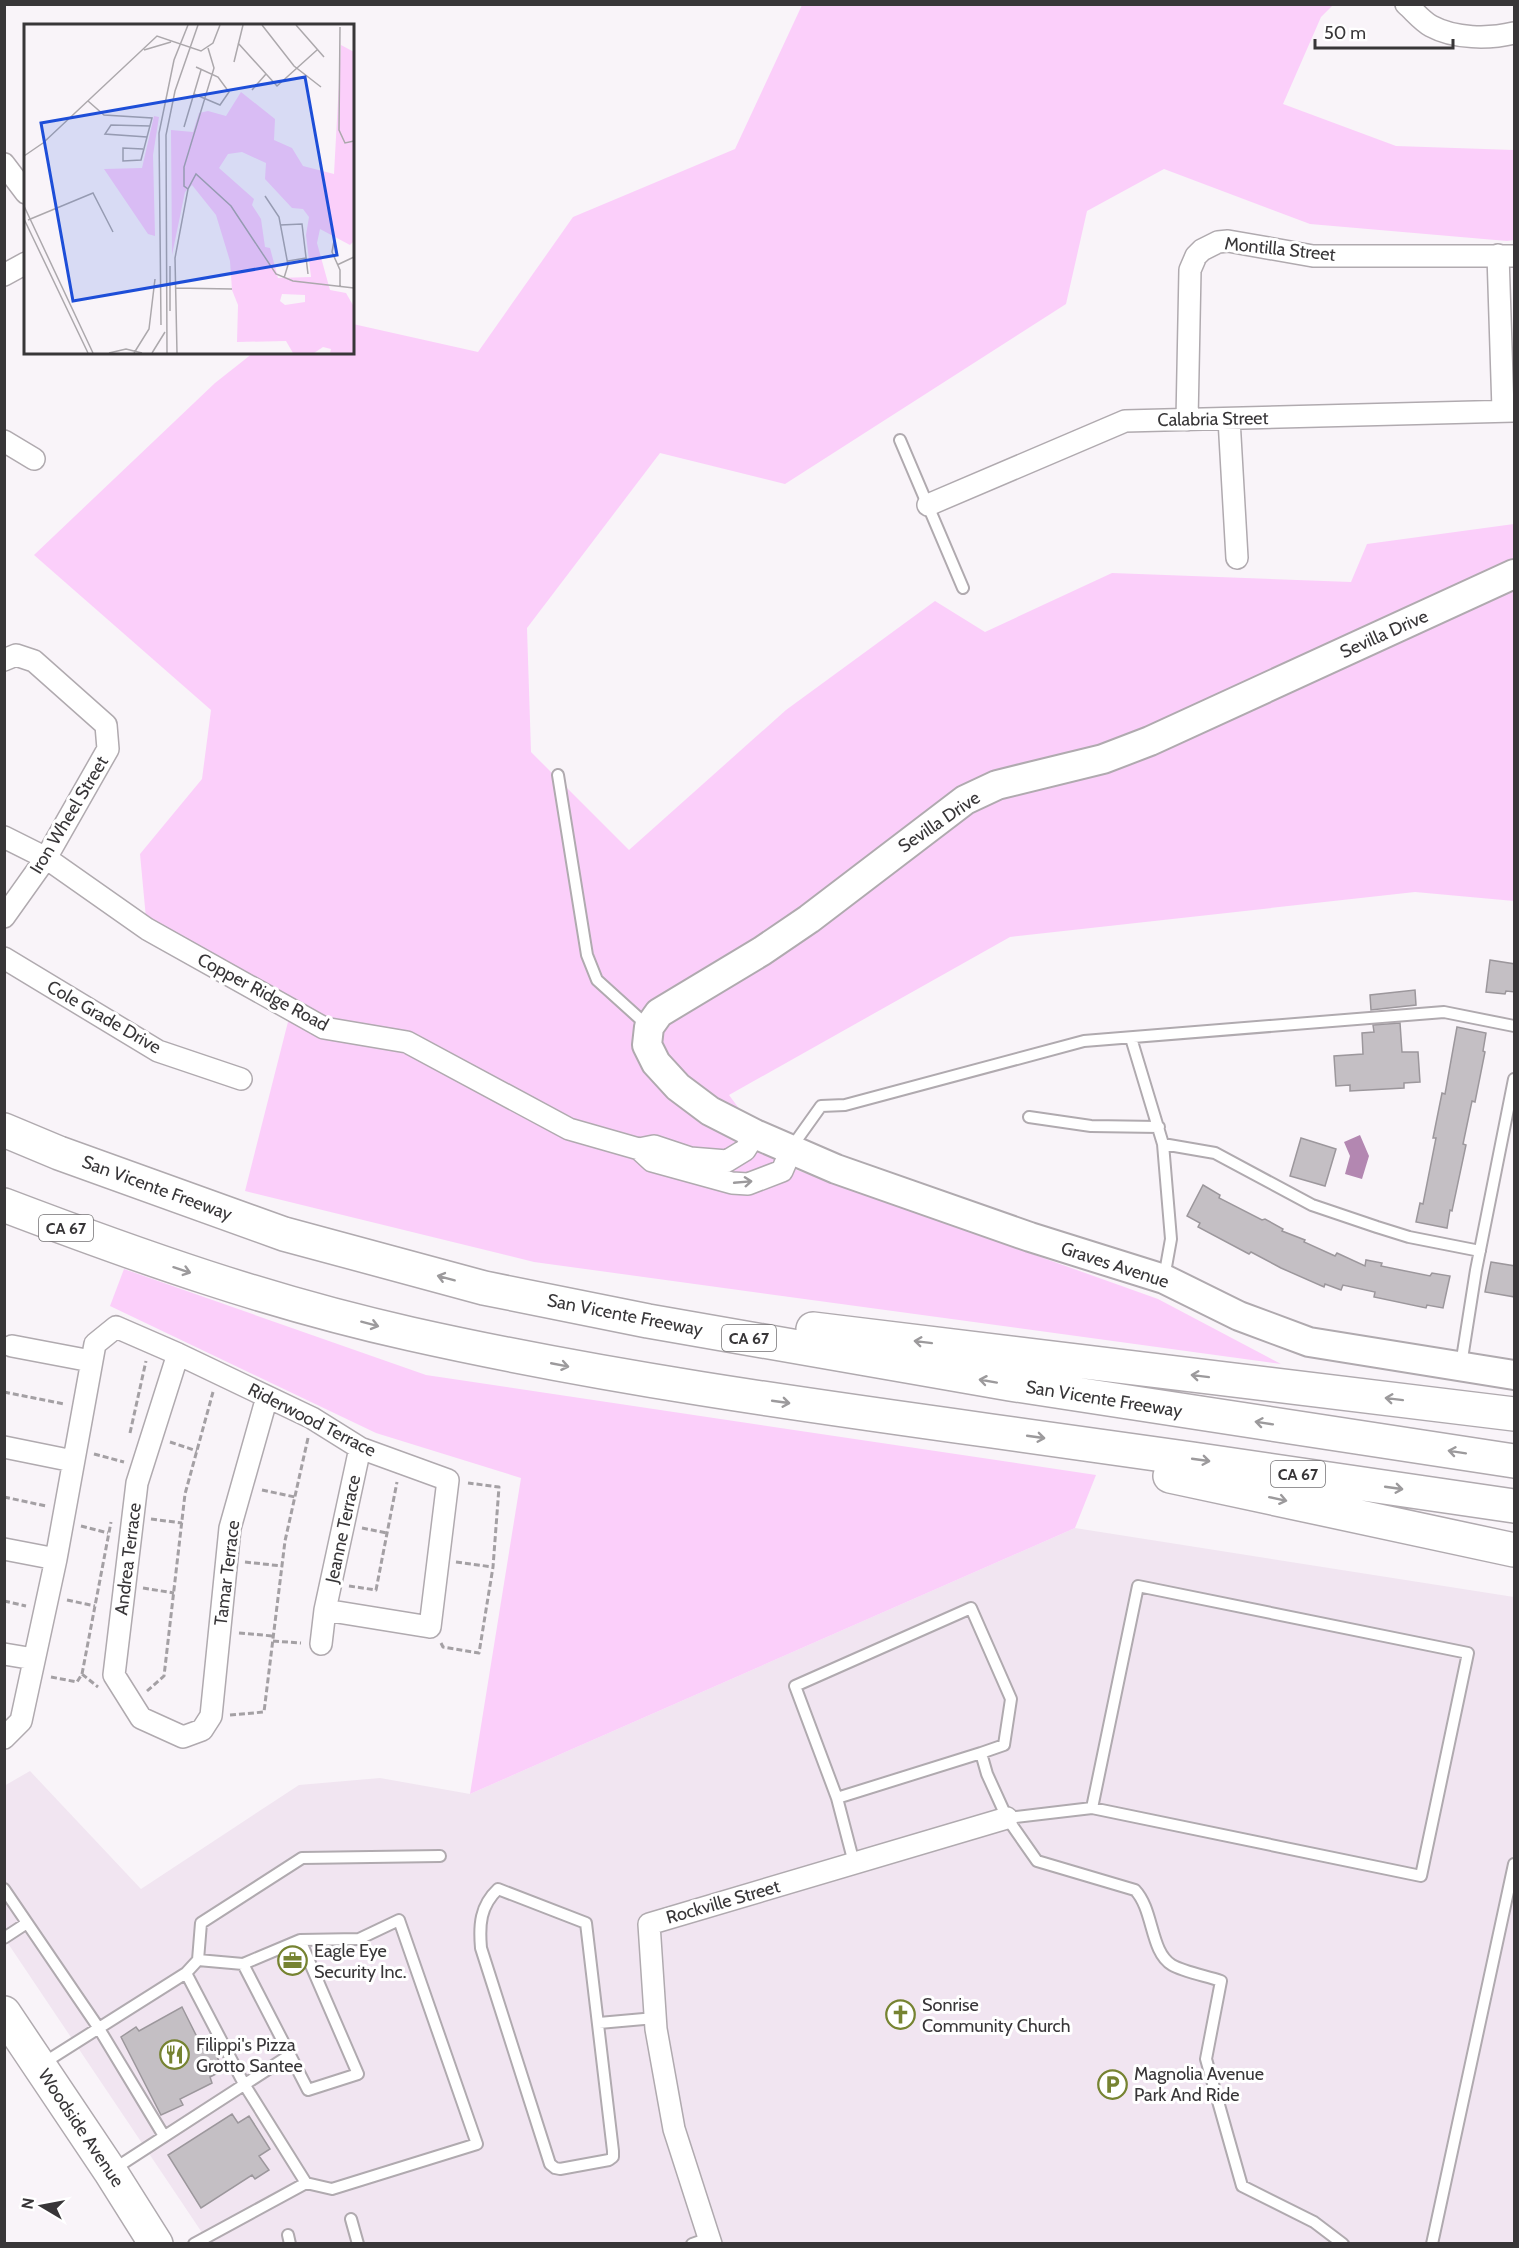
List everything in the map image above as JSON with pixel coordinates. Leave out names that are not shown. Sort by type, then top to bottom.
[{"type":"main road","name":"San Vicente Freeway","points":[[4,1130],[60,1153],[284,1234],[484,1288],[648,1320],[1010,1384],[1515,1461]]},
{"type":"main road","name":"CA 67","points":[[4,1205],[127,1252],[250,1292],[408,1334],[559,1365],[723,1394],[1515,1506]]},
{"type":"main road","points":[[484,1288],[1515,1414]]},
{"type":"main road","points":[[1081,1443],[1154,1472],[1503,1548]]},
{"type":"main road","name":"Woodside Avenue","points":[[4,2013],[156,2244]]},
{"type":"street","points":[[1406,4],[1430,26],[1442,30],[1485,37],[1515,33]]},
{"type":"street","points":[[4,164],[24,190]]},
{"type":"street","name":"Montilla Street","points":[[1187,420],[1190,270],[1196,255],[1209,245],[1228,241],[1313,256],[1507,256],[1509,411]]},
{"type":"street","points":[[4,276],[24,264]]},
{"type":"street","name":"Calabria Street","points":[[928,505],[1125,421],[1509,411]]},
{"type":"street","points":[[1229,419],[1237,558]]},
{"type":"street","points":[[4,441],[34,459]]},
{"type":"street","name":"Sevilla Drive","points":[[649,1027],[659,1013],[762,951],[809,919],[965,800],[997,785],[1103,759],[1150,741],[1515,574]]},
{"type":"street","name":"Iron Wheel Street","points":[[4,660],[16,655],[34,661],[106,725],[108,749],[46,858],[4,917]]},
{"type":"street","name":"Copper Ridge Road","points":[[4,837],[46,858],[147,929],[324,1028],[407,1042],[569,1130],[639,1149],[654,1146],[690,1158],[727,1161],[745,1150],[755,1134]]},
{"type":"street","name":"Cole Grade Drive","points":[[4,958],[158,1051],[241,1078]]},
{"type":"street","points":[[649,1027],[647,1045],[651,1054],[656,1063],[678,1087],[710,1111],[790,1150]]},
{"type":"street","name":"Copper Ridge Road","points":[[639,1149],[652,1161],[661,1164],[732,1183],[748,1184],[782,1171],[790,1150]]},
{"type":"street","name":"Graves Avenue","points":[[790,1150],[910,1196],[1164,1279],[1239,1316],[1309,1342],[1515,1375]]},
{"type":"street","name":"Riderwood Terrace","points":[[4,1738],[21,1720],[33,1666],[39,1602],[56,1559],[57,1514],[74,1455],[95,1344],[116,1327],[178,1353],[312,1418],[360,1448],[448,1480]]},
{"type":"street","points":[[12,1346],[92,1361]]},
{"type":"street","name":"Andrea Terrace","points":[[178,1353],[136,1483],[114,1675],[141,1718],[183,1737],[202,1730],[212,1716]]},
{"type":"street","name":"Tamar Terrace","points":[[212,1716],[230,1528],[267,1397]]},
{"type":"street","points":[[4,1447],[74,1455]]},
{"type":"street","name":"Jeanne Terrace","points":[[321,1644],[325,1610],[360,1448]]},
{"type":"street","points":[[325,1610],[430,1627],[448,1480]]},
{"type":"street","points":[[4,1549],[56,1559]]},
{"type":"street","points":[[4,1654],[33,1666]]},
{"type":"street","name":"Rockville Street","points":[[704,2242],[674,2129],[656,2018],[649,1923],[1007,1818]]},
{"type":"lane","points":[[900,440],[963,588]]},
{"type":"lane","points":[[558,775],[587,955],[597,980],[649,1027]]},
{"type":"lane","points":[[790,1150],[821,1106],[845,1105],[1084,1041],[1444,1012],[1515,1026]]},
{"type":"lane","points":[[1131,1038],[1163,1144],[1171,1239],[1164,1279]]},
{"type":"lane","points":[[1460,1367],[1480,1251],[1515,1079]]},
{"type":"lane","points":[[1029,1118],[1091,1126],[1159,1127]]},
{"type":"lane","points":[[1163,1144],[1215,1153],[1312,1205],[1355,1220],[1409,1237],[1480,1251]]},
{"type":"lane","points":[[1007,1818],[1092,1808],[1421,1876],[1468,1653],[1138,1586],[1092,1808]]},
{"type":"lane","points":[[837,1798],[1004,1745],[1011,1698],[971,1608],[795,1686],[837,1798],[854,1863]]},
{"type":"lane","points":[[981,1753],[987,1774],[1007,1818],[1037,1861],[1135,1890],[1143,1899],[1160,1953],[1171,1964],[1221,1981],[1206,2059],[1242,2186],[1314,2222],[1343,2244]]},
{"type":"lane","points":[[39,2066],[186,1973],[198,1960],[201,1923],[302,1858],[440,1856]]},
{"type":"lane","points":[[1432,2244],[1515,1864]]},
{"type":"lane","points":[[4,1889],[98,2027],[164,2136]]},
{"type":"lane","points":[[498,1889],[586,1923],[599,2023],[613,2157],[609,2160],[555,2168],[550,2164],[482,1948],[480,1920],[491,1896],[498,1889]]},
{"type":"lane","points":[[194,2244],[306,2183],[332,2189],[477,2144],[399,1920],[359,1940],[300,1940],[243,1964],[198,1960]]},
{"type":"lane","points":[[4,1938],[27,1923]]},
{"type":"lane","points":[[243,1964],[308,2090],[358,2074],[300,1940]]},
{"type":"lane","points":[[186,1973],[244,2084],[306,2183]]},
{"type":"lane","points":[[599,2023],[656,2018]]},
{"type":"lane","points":[[110,2171],[290,2055]]},
{"type":"lane","points":[[351,2219],[358,2244]]},
{"type":"path","points":[[133,1705],[164,1676],[185,1494],[218,1373]]},
{"type":"path","points":[[4,1392],[71,1406]]},
{"type":"path","points":[[212,1716],[264,1712],[282,1566],[312,1418]]},
{"type":"path","points":[[152,1436],[197,1451]]},
{"type":"path","points":[[74,1455],[124,1462]]},
{"type":"path","points":[[331,1583],[376,1590],[400,1463]]},
{"type":"path","points":[[443,1647],[478,1653],[493,1567],[499,1487],[448,1480]]},
{"type":"path","points":[[242,1485],[295,1497]]},
{"type":"path","points":[[4,1497],[108,1533]]},
{"type":"path","points":[[133,1516],[182,1523]]},
{"type":"path","points":[[344,1525],[387,1533]]},
{"type":"path","points":[[227,1560],[282,1566]]},
{"type":"path","points":[[438,1560],[493,1567]]},
{"type":"path","points":[[124,1585],[174,1593]]},
{"type":"path","points":[[4,1601],[95,1606]]},
{"type":"path","points":[[220,1632],[321,1644]]},
{"type":"path","points":[[33,1666],[77,1682],[82,1674],[107,1695],[120,1685]]},
{"type":"shaded area","points":[[802,5],[1333,5],[1321,17],[1283,104],[1396,146],[1514,150],[1514,240],[1507,241],[1310,224],[1164,169],[1087,211],[1066,304],[785,484],[660,453],[527,628],[531,752],[629,850],[786,710],[935,601],[985,632],[1112,573],[1351,582],[1367,544],[1514,524],[1514,901],[1415,892],[1010,937],[729,1095],[780,1164],[1158,1299],[1281,1364],[534,1262],[245,1191],[291,1010],[147,929],[140,854],[202,779],[211,710],[34,555],[215,383],[252,354],[354,354],[354,324],[478,352],[573,217],[735,149]]},
{"type":"shaded area","points":[[1360,1135],[1369,1156],[1362,1179],[1345,1174],[1350,1156],[1344,1142]]},
{"type":"shaded area","points":[[124,1269],[426,1375],[1096,1475],[1075,1528],[470,1794],[521,1478],[376,1433],[110,1306]]},
{"type":"shaded area","points":[[1075,1528],[1514,1597],[1514,2243],[209,2243],[5,1939],[4,1786],[30,1771],[141,1889],[299,1785],[380,1778],[470,1794]]},
{"type":"building","points":[[1490,960],[1515,964],[1515,992],[1506,991],[1505,994],[1486,992]]},
{"type":"building","points":[[1415,990],[1416,1005],[1371,1010],[1370,995]]},
{"type":"building","points":[[1400,1023],[1402,1052],[1418,1052],[1420,1082],[1404,1083],[1404,1088],[1350,1091],[1350,1085],[1336,1086],[1334,1056],[1363,1054],[1362,1033],[1374,1032],[1373,1025]]},
{"type":"building","points":[[1457,1027],[1486,1033],[1483,1051],[1485,1052],[1475,1102],[1472,1101],[1463,1144],[1466,1145],[1447,1228],[1416,1222],[1420,1203],[1423,1204],[1436,1138],[1433,1138],[1442,1093],[1445,1094]]},
{"type":"building","points":[[1301,1138],[1336,1149],[1325,1186],[1290,1176]]},
{"type":"building","points":[[1203,1185],[1220,1195],[1219,1198],[1335,1256],[1337,1253],[1365,1266],[1366,1260],[1382,1263],[1381,1266],[1430,1276],[1432,1273],[1450,1276],[1443,1308],[1427,1305],[1426,1308],[1374,1297],[1375,1292],[1343,1285],[1341,1290],[1325,1284],[1324,1287],[1251,1252],[1249,1254],[1198,1227],[1200,1223],[1187,1216]]},
{"type":"building","points":[[1491,1262],[1515,1266],[1515,1297],[1485,1292]]},
{"type":"building","points":[[182,2007],[204,2051],[212,2048],[224,2070],[210,2077],[212,2083],[180,2099],[183,2105],[161,2115],[121,2037],[136,2027],[139,2031]]},
{"type":"building","points":[[232,2114],[238,2123],[249,2116],[270,2149],[259,2156],[269,2170],[255,2179],[252,2175],[201,2208],[168,2155]]},
{"type":"place","name":"Eagle Eye Security Inc.","points":[[293,1961]]},
{"type":"place","name":"Sonrise Community Church","points":[[901,2015]]},
{"type":"place","name":"Filippi's Pizza Grotto Santee","points":[[175,2055]]},
{"type":"place","name":"Magnolia Avenue Park And Ride","points":[[1113,2084]]}]
